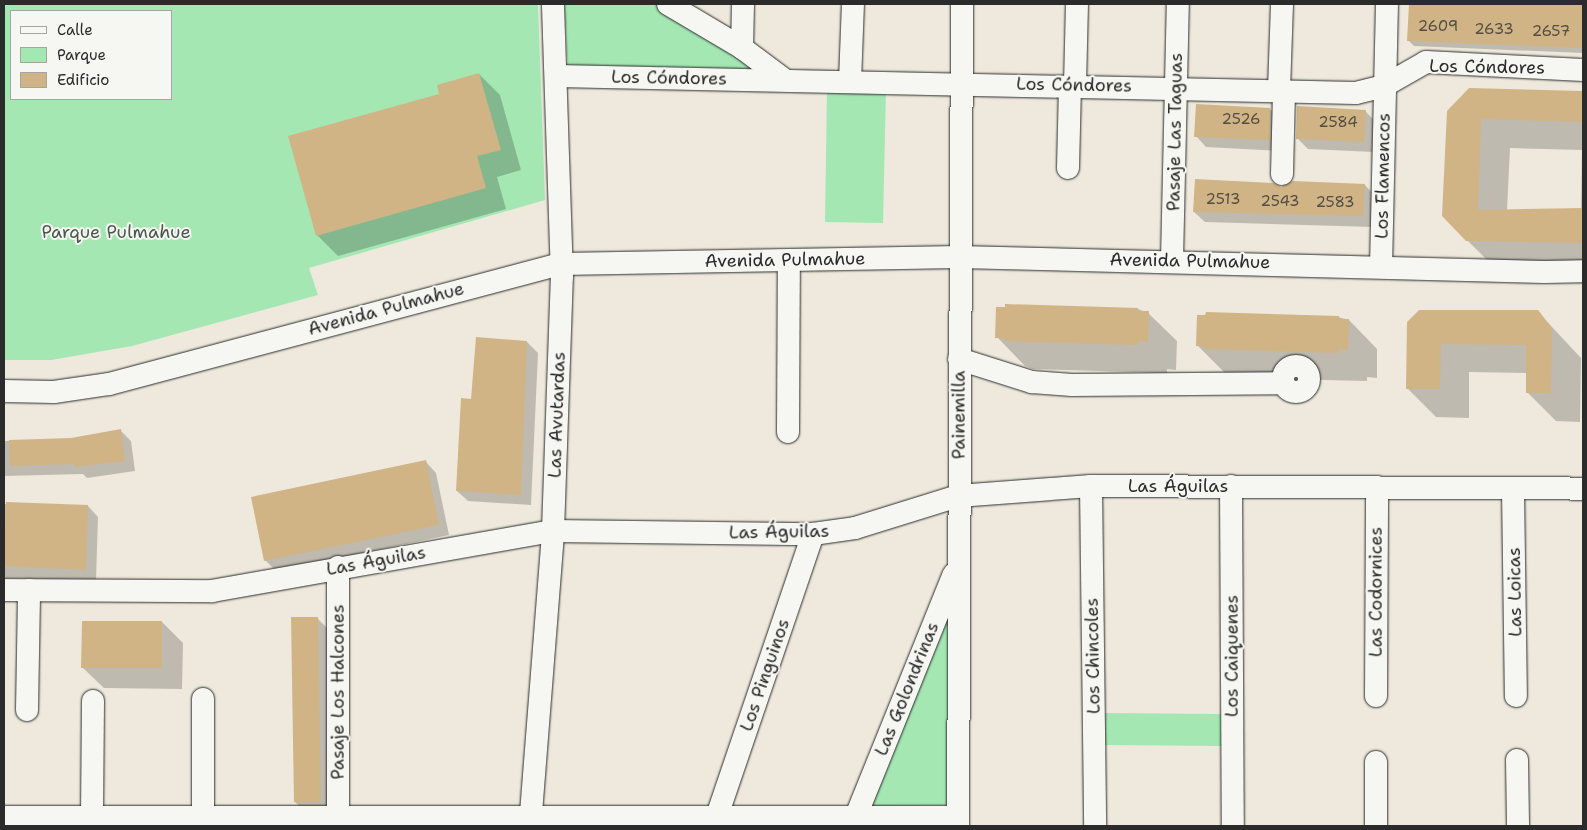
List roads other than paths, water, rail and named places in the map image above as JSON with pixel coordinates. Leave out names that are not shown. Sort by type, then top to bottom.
[{"type":"street","name":"Las Avutardas","points":[[530,821],[553,531],[561,264],[557,76],[553,4]]},
{"type":"street","points":[[668,4],[742,48],[785,80]]},
{"type":"street","points":[[742,48],[743,4]]},
{"type":"street","points":[[850,81],[853,4]]},
{"type":"street","name":"Painemilla","points":[[958,821],[959,257],[962,4]]},
{"type":"street","points":[[1068,168],[1077,4]]},
{"type":"street","name":"Pasaje Las Taguas","points":[[1172,260],[1178,4]]},
{"type":"street","points":[[1282,4],[1282,174]]},
{"type":"street","name":"Los Flamencos","points":[[1381,267],[1386,4]]},
{"type":"street","name":"Los Cóndores","points":[[557,76],[1176,87],[1356,93],[1384,86],[1426,62],[1583,70]]},
{"type":"street","name":"Avenida Pulmahue","points":[[4,391],[54,392],[109,384],[561,264],[959,257],[1172,260],[1544,272],[1583,271]]},
{"type":"street","points":[[788,432],[789,261]]},
{"type":"street","points":[[959,359],[1032,382],[1072,385],[1283,383]]},
{"type":"street","name":"Las Águilas","points":[[4,590],[212,591],[338,567],[553,531],[813,534],[855,528],[958,496],[1091,486],[1583,489]]},
{"type":"street","name":"Los Chincoles","points":[[1091,486],[1094,826]]},
{"type":"street","name":"Los Caiquenes","points":[[1231,486],[1233,826]]},
{"type":"street","name":"Las Codornices","points":[[1376,487],[1376,696]]},
{"type":"street","name":"Las Loicas","points":[[1513,489],[1516,696]]},
{"type":"street","name":"Los Pinguinos","points":[[717,816],[813,534]]},
{"type":"street","name":"Las Golondrinas","points":[[856,816],[958,562]]},
{"type":"street","name":"Pasaje Los Halcones","points":[[338,567],[338,817]]},
{"type":"street","points":[[27,710],[29,590]]},
{"type":"street","points":[[203,699],[203,817]]},
{"type":"street","points":[[92,816],[93,702]]},
{"type":"street","points":[[1517,760],[1518,826]]},
{"type":"street","points":[[1376,762],[1376,826]]},
{"type":"street","points":[[4,817],[338,817],[530,821],[717,816],[856,816],[958,821]]},
{"type":"park label","name":"Parque Pulmahue","points":[[116,232]]}]
